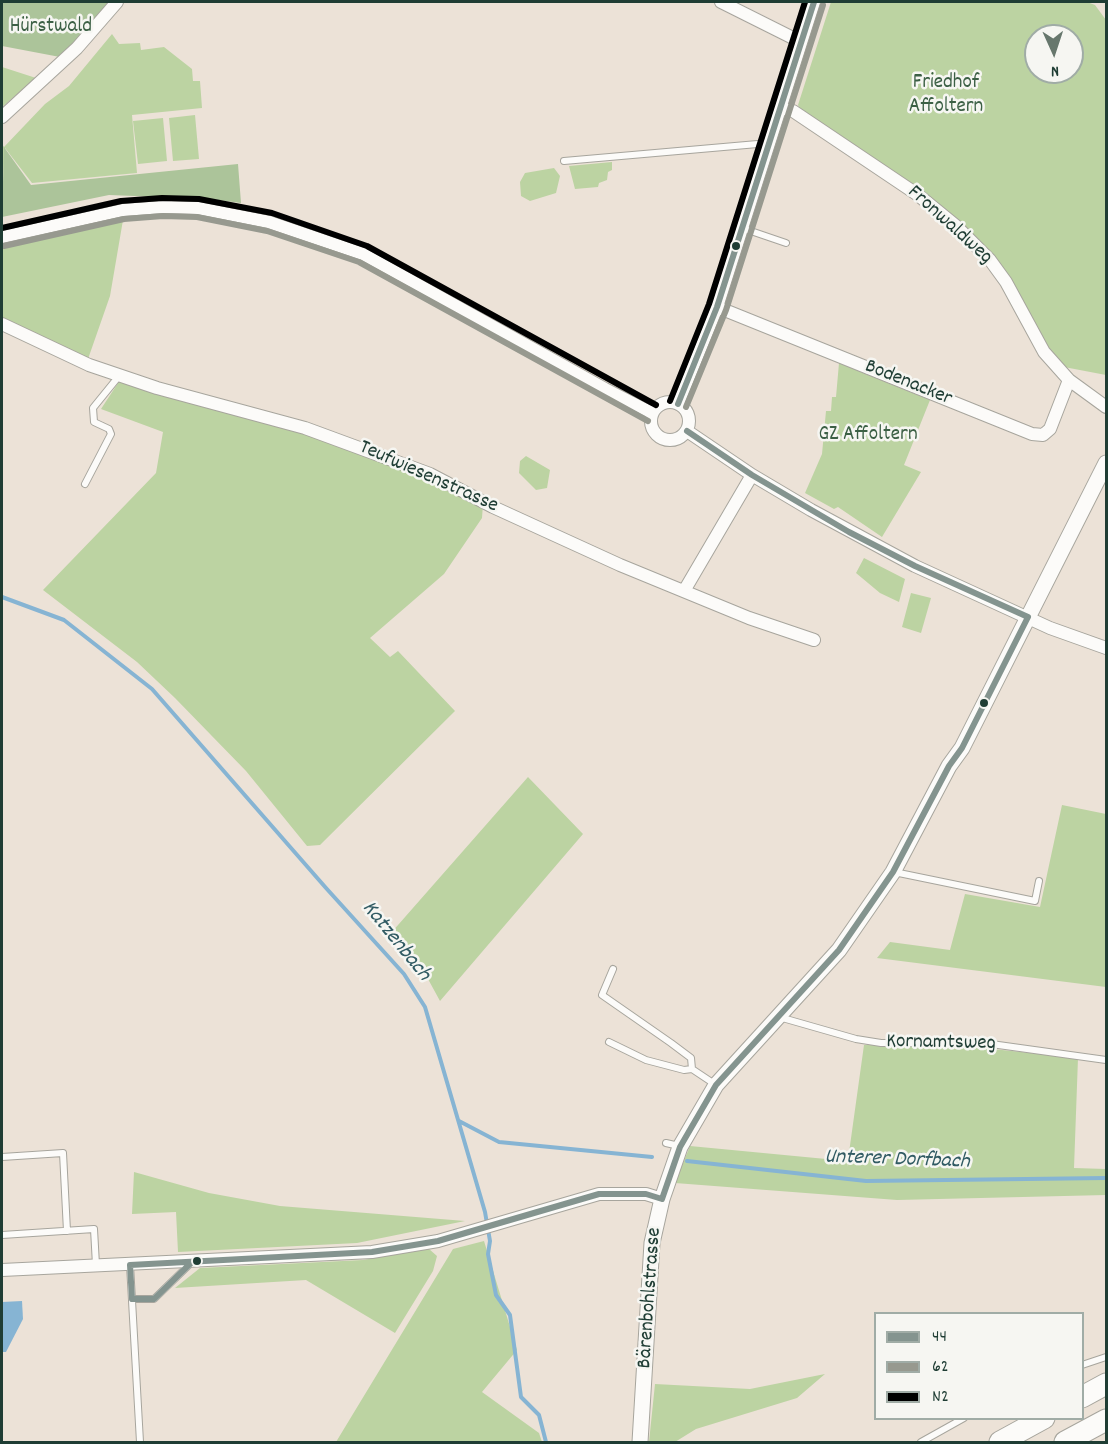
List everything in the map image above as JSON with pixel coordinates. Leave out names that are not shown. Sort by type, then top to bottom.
[{"type":"highway","points":[[1084,1396],[1107,1384]]},
{"type":"highway","points":[[1000,1443],[1042,1420]]},
{"type":"highway","points":[[1065,1443],[1107,1420]]},
{"type":"street","points":[[2,117],[77,48],[117,2]]},
{"type":"street","points":[[721,2],[801,42]]},
{"type":"street","points":[[678,404],[717,307],[814,2]]},
{"type":"street","name":"Fronwaldweg","points":[[780,108],[793,111],[918,195],[956,226],[990,260],[1010,288],[1044,352],[1069,380],[1107,407]]},
{"type":"street","points":[[2,237],[123,210],[163,207],[198,208],[269,222],[363,254],[605,390],[652,413]]},
{"type":"street","name":"Bodenacker","points":[[717,307],[1032,434],[1043,435],[1050,429],[1069,380]]},
{"type":"street","name":"Teufwiesenstrasse","points":[[2,324],[67,356],[119,375],[305,428],[420,470],[493,507],[684,591],[749,618],[814,640]]},
{"type":"street","points":[[666,402],[678,404],[687,412],[687,431],[679,438],[663,440],[651,429],[652,413],[666,402]]},
{"type":"street","points":[[687,431],[752,475],[849,532],[915,566],[1088,644],[1107,648]]},
{"type":"street","name":"Bärenbohlstrasse","points":[[640,1443],[652,1243],[673,1144],[716,1085],[838,950],[893,872],[949,766],[962,748],[1107,463]]},
{"type":"street","points":[[684,591],[752,475]]},
{"type":"street","points":[[2,1270],[372,1252],[438,1241],[599,1194],[646,1194],[662,1199]]},
{"type":"lane","points":[[564,161],[769,142]]},
{"type":"lane","points":[[742,228],[786,243]]},
{"type":"lane","points":[[86,484],[111,434],[109,429],[94,422],[93,408],[119,375]]},
{"type":"lane","points":[[893,872],[1035,901],[1039,881]]},
{"type":"lane","points":[[613,969],[602,995],[691,1058],[692,1069]]},
{"type":"lane","name":"Kornamtsweg","points":[[778,1016],[856,1039],[881,1043],[984,1043],[1107,1060]]},
{"type":"lane","points":[[609,1042],[646,1060],[684,1070],[692,1069],[716,1085]]},
{"type":"lane","points":[[2,1157],[63,1153],[68,1231]]},
{"type":"lane","points":[[2,1235],[94,1229],[96,1266]]},
{"type":"lane","points":[[132,1299],[154,1299],[192,1262]]},
{"type":"lane","points":[[130,1265],[140,1443]]},
{"type":"lane","points":[[1084,1365],[1107,1357]]},
{"type":"lane","points":[[921,1443],[962,1420]]},
{"type":"green space","name":"Hürstwald","points":[[2,2],[111,2],[60,57],[2,46]]},
{"type":"green space","name":"Friedhof Affoltern","points":[[831,2],[1087,2],[1095,5],[1106,20],[1106,375],[1064,367],[1047,347],[1006,272],[801,110],[798,105]]},
{"type":"green space","points":[[112,34],[119,44],[140,43],[141,50],[164,47],[192,69],[193,81],[200,81],[202,108],[132,115],[137,173],[32,183],[5,148],[2,196],[2,144],[4,147],[45,104],[69,86]]},
{"type":"green space","points":[[2,67],[36,78],[2,107]]},
{"type":"green space","points":[[195,115],[199,159],[173,161],[169,118]]},
{"type":"green space","points":[[163,118],[167,161],[138,164],[133,121]]},
{"type":"green space","points":[[4,147],[31,185],[238,164],[241,203],[211,199],[109,195],[2,217]]},
{"type":"green space","points":[[612,162],[612,170],[608,172],[607,180],[599,183],[598,187],[575,189],[569,166]]},
{"type":"green space","points":[[554,168],[560,176],[556,193],[530,201],[521,196],[520,182],[525,173]]},
{"type":"green space","points":[[123,220],[110,296],[88,359],[2,320],[2,246]]},
{"type":"green space","name":"GZ Affoltern","points":[[839,363],[930,400],[904,465],[921,472],[882,537],[838,507],[834,509],[805,493],[822,454],[826,411],[831,411],[832,397],[836,397]]},
{"type":"green space","points":[[120,380],[306,432],[404,467],[483,504],[482,518],[444,574],[370,638],[390,657],[398,651],[455,711],[320,845],[307,846],[246,771],[137,662],[43,590],[156,473],[163,432],[101,409]]},
{"type":"green space","points":[[526,456],[550,470],[547,488],[536,490],[519,473],[520,461]]},
{"type":"green space","points":[[864,558],[905,579],[899,602],[880,593],[856,573]]},
{"type":"green space","points":[[911,593],[931,598],[921,633],[902,627]]},
{"type":"green space","points":[[528,777],[583,834],[440,1001],[422,968],[391,933]]},
{"type":"green space","points":[[1062,805],[1106,814],[1106,987],[877,958],[890,942],[950,950],[965,894],[1040,907]]},
{"type":"green space","points":[[864,1045],[964,1046],[1078,1058],[1074,1168],[1106,1169],[1106,1195],[897,1200],[675,1183],[690,1146],[847,1161],[847,1167]]},
{"type":"green space","points":[[134,1172],[209,1193],[280,1206],[465,1221],[357,1243],[178,1252],[176,1212],[132,1214]]},
{"type":"green space","points":[[484,1241],[517,1350],[482,1392],[539,1433],[542,1442],[336,1442],[453,1249]]},
{"type":"green space","points":[[429,1249],[437,1256],[433,1271],[395,1333],[306,1280],[175,1288],[200,1268],[363,1260]]},
{"type":"green space","points":[[825,1374],[797,1398],[696,1429],[675,1442],[649,1442],[655,1384],[750,1389]]},
{"type":"water","points":[[22,1301],[23,1319],[6,1352],[2,1352],[2,1302]]},
{"type":"waterway","name":"Katzenbach","points":[[2,597],[64,620],[152,689],[404,974],[425,1007],[485,1212],[490,1241],[488,1254],[496,1295],[510,1315],[521,1397],[539,1415],[546,1442]]},
{"type":"waterway","name":"Unterer Dorfbach","points":[[459,1121],[499,1142],[652,1157]]},
{"type":"waterway","name":"Unterer Dorfbach","points":[[687,1161],[866,1181],[1106,1178]]},
{"type":"transit line","name":"N2","points":[[670,401],[709,304],[805,2]]},
{"type":"transit line","name":"44","points":[[678,404],[717,307],[814,2]]},
{"type":"transit line","name":"62","points":[[686,407],[726,310],[823,5]]},
{"type":"transit line","name":"N2","points":[[2,228],[121,201],[162,198],[199,199],[272,213],[367,246],[656,405]]},
{"type":"transit line","name":"62","points":[[4,246],[124,219],[163,216],[197,217],[267,231],[359,262],[648,421]]},
{"type":"transit line","name":"44","points":[[687,431],[752,475],[849,532],[915,566],[1028,617]]},
{"type":"transit line","name":"44","points":[[662,1199],[680,1147],[716,1085],[839,950],[893,872],[949,766],[962,748],[1028,617]]},
{"type":"transit line","name":"44","points":[[192,1262],[154,1299],[132,1299],[130,1265],[372,1252],[438,1241],[599,1194],[646,1194],[662,1199]]}]
